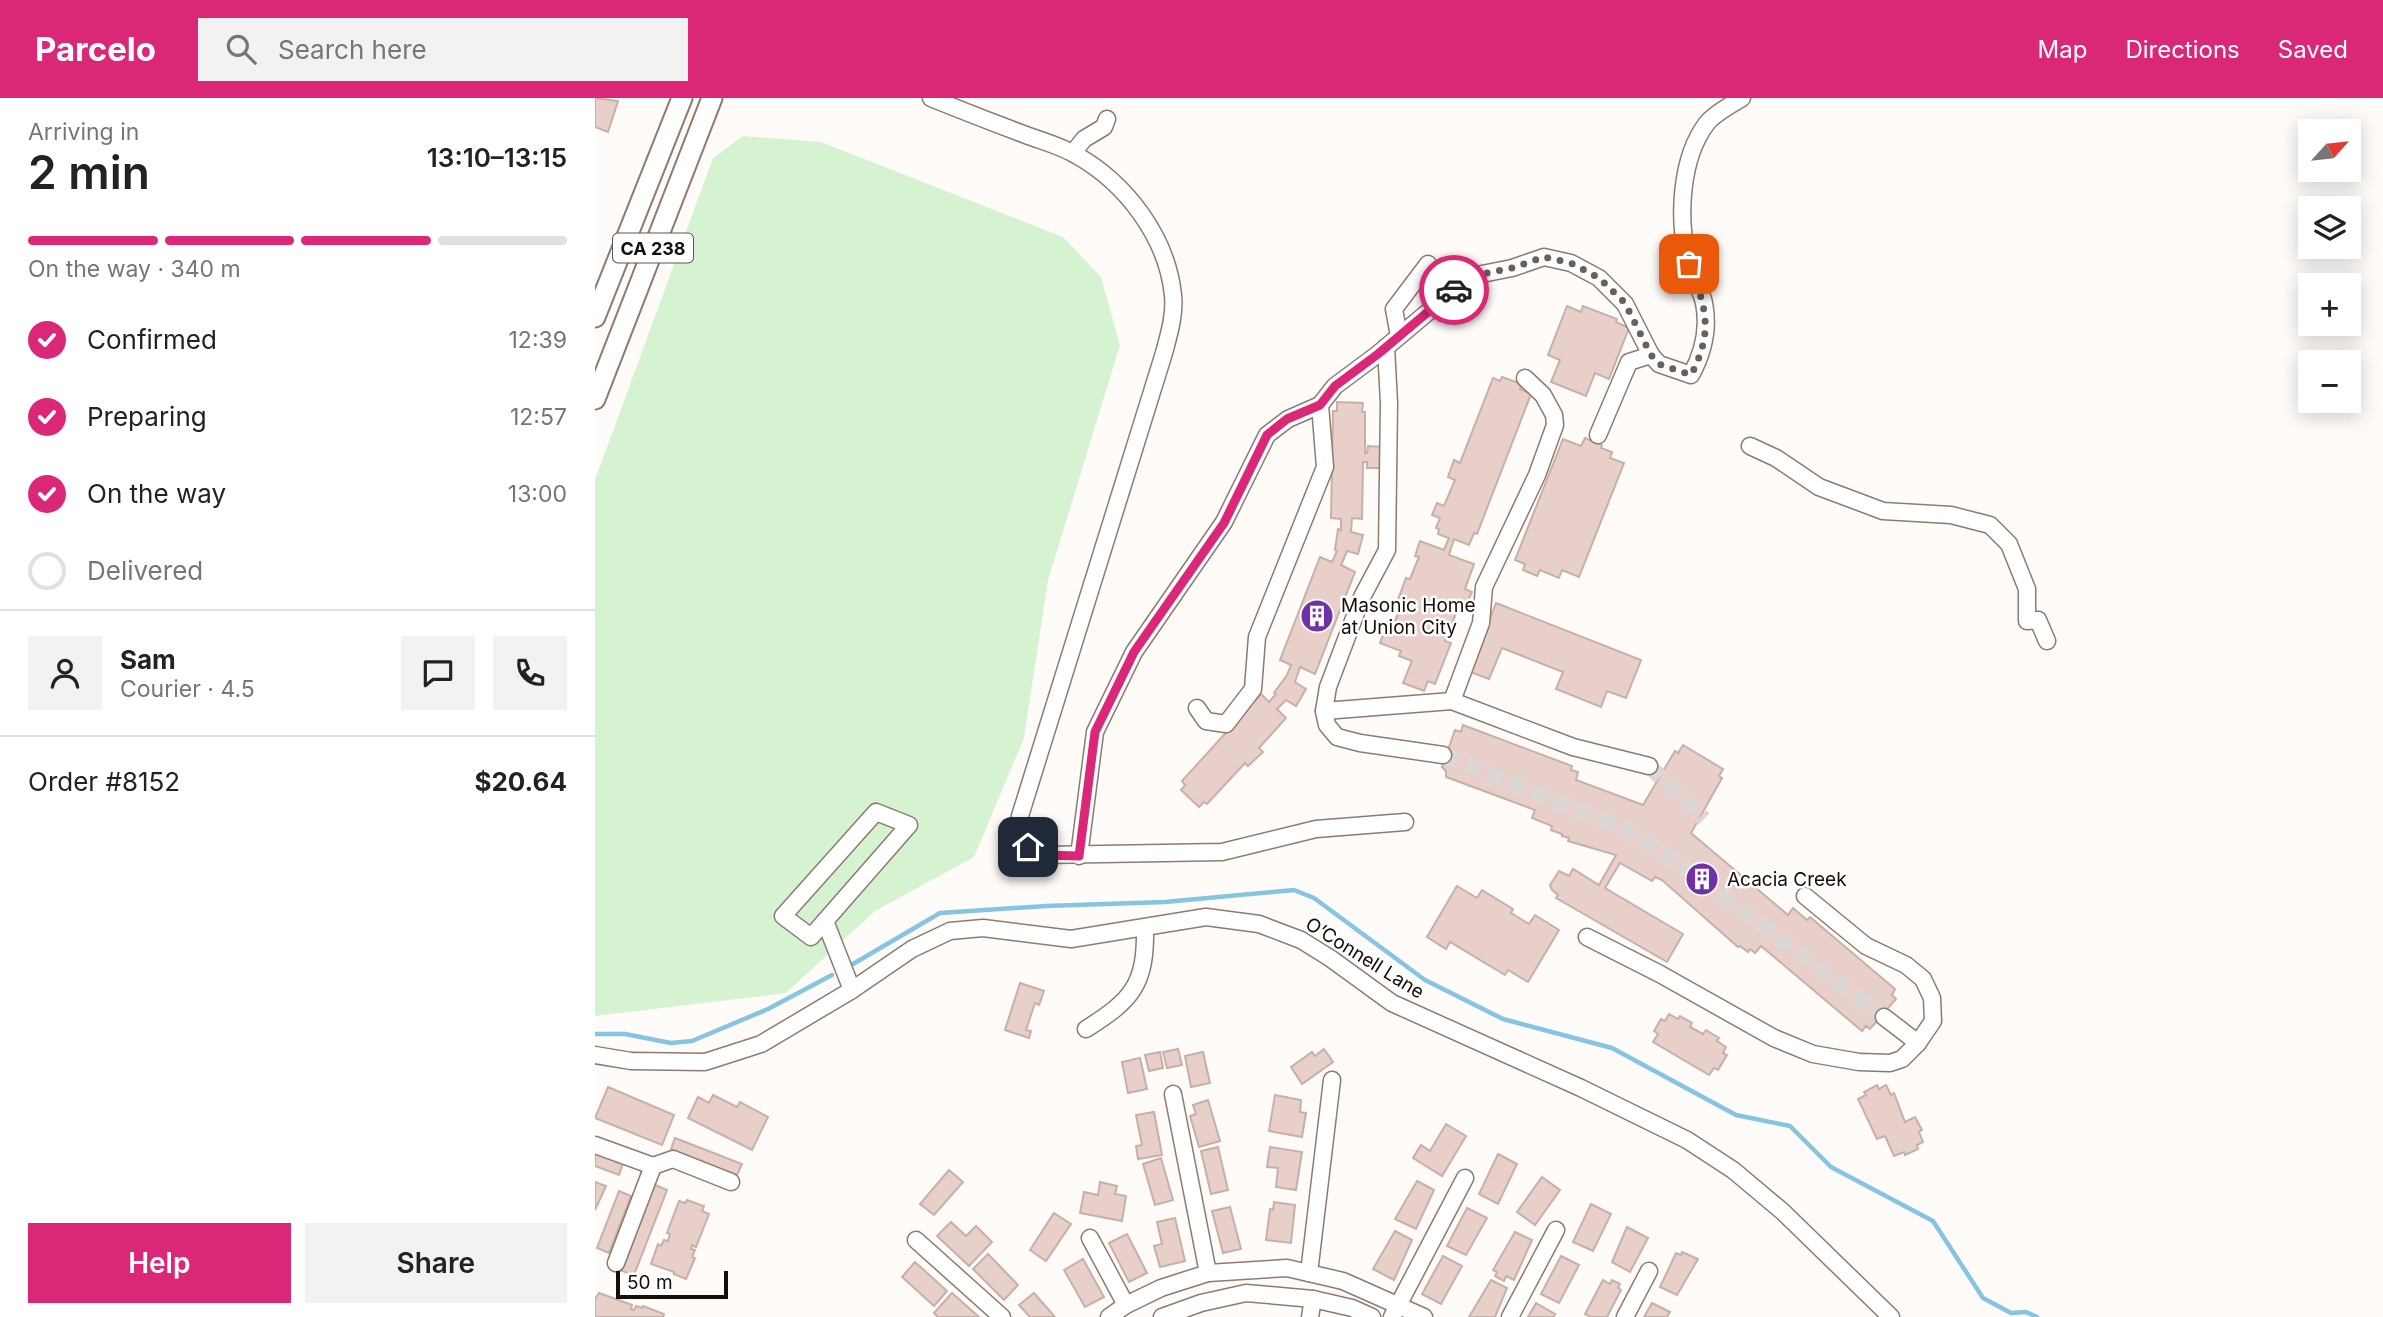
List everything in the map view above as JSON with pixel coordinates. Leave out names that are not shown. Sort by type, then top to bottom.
[{"type":"main road","name":"CA 238","points":[[595,317],[682,98]]},
{"type":"main road","name":"CA 238","points":[[595,399],[712,98]]},
{"type":"street","points":[[931,98],[1073,153],[1098,169],[1140,213],[1158,240],[1169,271],[1173,297],[1172,324],[1164,353],[1020,816],[1019,834],[1028,847],[1043,855],[1222,852],[1316,829],[1405,822]]},
{"type":"street","points":[[1079,856],[1095,732],[1134,652],[1224,523],[1267,435],[1287,419],[1320,405],[1335,386],[1393,342],[1465,281],[1477,275],[1512,268],[1544,257],[1571,263],[1599,278],[1625,303],[1651,355],[1659,364],[1691,375],[1706,338],[1704,303],[1689,264],[1683,236],[1685,172],[1694,143],[1709,120],[1742,98]]},
{"type":"street","points":[[1073,153],[1084,139],[1104,127],[1107,120]]},
{"type":"street","points":[[1428,264],[1394,309],[1389,403],[1387,550],[1363,597],[1328,687],[1324,710],[1327,724],[1337,737],[1443,755]]},
{"type":"street","points":[[1598,435],[1629,362],[1651,355]]},
{"type":"street","points":[[1452,701],[1481,623],[1484,587],[1537,475],[1555,425],[1554,415],[1543,395],[1525,378]]},
{"type":"street","points":[[1197,708],[1206,721],[1226,724],[1253,689],[1257,637],[1325,467],[1320,405]]},
{"type":"street","points":[[1750,446],[1776,458],[1819,487],[1883,511],[1951,516],[1990,525],[2009,544],[2028,589],[2027,621],[2038,620],[2047,641]]},
{"type":"street","points":[[1324,710],[1452,701],[1573,747],[1649,766]]},
{"type":"street","points":[[876,812],[909,825],[825,921],[811,937],[783,915],[876,812]]},
{"type":"street","points":[[1587,937],[1660,974],[1774,1038],[1813,1054],[1859,1062],[1890,1063],[1902,1059],[1918,1043],[1933,1021],[1932,998],[1923,979],[1906,965],[1866,946],[1805,896]]},
{"type":"street","name":"O’Connell Lane","points":[[595,1055],[631,1061],[705,1062],[761,1044],[845,994],[912,949],[950,931],[983,928],[1070,939],[1206,917],[1259,923],[1301,940],[1392,1003],[1581,1088],[1687,1140],[1733,1170],[1782,1211],[1891,1317]]},
{"type":"street","points":[[825,921],[845,994]]},
{"type":"street","points":[[1086,1029],[1117,1009],[1139,981],[1145,958],[1145,928]]},
{"type":"street","points":[[1884,1017],[1918,1043]]},
{"type":"street","points":[[1309,1273],[1332,1080]]},
{"type":"street","points":[[1173,1094],[1208,1273]]},
{"type":"street","points":[[595,1145],[653,1166],[673,1159],[731,1182]]},
{"type":"street","points":[[616,1264],[653,1166]]},
{"type":"street","points":[[1396,1311],[1465,1178]]},
{"type":"street","points":[[1510,1317],[1556,1230]]},
{"type":"street","points":[[1090,1238],[1126,1305]]},
{"type":"street","points":[[916,1240],[1002,1317]]},
{"type":"street","points":[[1109,1317],[1126,1305],[1161,1288],[1208,1273],[1287,1268],[1343,1281],[1396,1311],[1424,1317]]},
{"type":"street","points":[[1242,1270],[1245,1293]]},
{"type":"street","points":[[1625,1317],[1649,1271]]},
{"type":"street","points":[[1169,1316],[1201,1303],[1245,1293],[1313,1299],[1353,1308],[1372,1317]]},
{"type":"street","points":[[1310,1317],[1313,1299]]},
{"type":"green space","points":[[743,136],[821,142],[1063,237],[1101,277],[1120,345],[1048,580],[1024,738],[974,857],[875,911],[786,993],[595,1016],[595,480],[713,158]]},
{"type":"building","points":[[595,98],[618,101],[608,132],[595,127]]},
{"type":"building","points":[[1567,306],[1581,312],[1583,306],[1617,319],[1616,322],[1629,328],[1609,379],[1595,373],[1586,396],[1551,382],[1560,360],[1548,355]]},
{"type":"building","points":[[1502,377],[1522,384],[1520,389],[1531,394],[1477,534],[1474,533],[1469,545],[1454,539],[1449,555],[1474,564],[1465,589],[1472,592],[1467,603],[1461,601],[1445,641],[1451,643],[1435,684],[1428,681],[1424,691],[1403,683],[1412,661],[1399,656],[1401,651],[1380,643],[1389,619],[1395,621],[1401,607],[1396,605],[1406,578],[1410,579],[1419,557],[1415,556],[1420,541],[1444,550],[1449,538],[1438,534],[1439,529],[1436,528],[1440,518],[1432,515],[1437,503],[1444,506],[1455,480],[1448,477],[1454,460],[1460,463],[1493,378],[1500,381]]},
{"type":"building","name":"Masonic Home at Union City","points":[[1337,402],[1363,403],[1365,453],[1368,446],[1383,447],[1382,468],[1367,468],[1367,462],[1363,462],[1362,519],[1352,518],[1351,532],[1363,535],[1358,554],[1347,551],[1341,565],[1355,572],[1315,674],[1300,667],[1295,682],[1306,689],[1296,706],[1286,700],[1277,709],[1286,718],[1259,748],[1263,752],[1248,766],[1245,763],[1207,804],[1204,802],[1199,807],[1181,790],[1185,785],[1182,781],[1261,694],[1269,702],[1276,694],[1274,693],[1291,665],[1280,660],[1320,557],[1332,562],[1337,551],[1335,550],[1341,519],[1331,518],[1333,411],[1337,411]]},
{"type":"building","points":[[1585,438],[1612,452],[1610,458],[1624,463],[1579,577],[1562,570],[1559,578],[1540,570],[1537,576],[1523,570],[1525,564],[1515,560],[1563,439],[1581,446]]},
{"type":"building","points":[[1496,603],[1641,660],[1626,698],[1607,691],[1601,707],[1556,689],[1563,672],[1502,648],[1489,679],[1470,672]]},
{"type":"building","name":"Acacia Creek","points":[[1463,725],[1572,766],[1571,770],[1578,772],[1576,780],[1643,805],[1675,751],[1678,753],[1683,745],[1723,769],[1719,776],[1722,778],[1691,833],[1788,915],[1793,908],[1807,920],[1810,917],[1895,989],[1892,995],[1896,999],[1870,1029],[1866,1026],[1862,1031],[1761,946],[1755,953],[1750,949],[1748,952],[1738,947],[1662,880],[1655,877],[1652,881],[1620,863],[1605,888],[1683,934],[1667,962],[1556,898],[1558,895],[1550,885],[1559,871],[1569,876],[1573,869],[1599,885],[1616,855],[1568,841],[1569,838],[1551,830],[1552,826],[1532,818],[1535,810],[1446,777],[1446,771],[1442,767],[1455,730],[1461,732]]},
{"type":"building","points":[[1457,886],[1477,898],[1482,890],[1513,909],[1511,913],[1529,924],[1535,915],[1559,930],[1528,982],[1508,970],[1505,975],[1450,942],[1446,949],[1427,937]]},
{"type":"building","points":[[1020,983],[1044,991],[1039,1005],[1035,1003],[1026,1030],[1031,1031],[1029,1038],[1005,1030]]},
{"type":"building","points":[[1669,1014],[1678,1019],[1680,1016],[1692,1023],[1690,1027],[1703,1034],[1706,1030],[1719,1038],[1717,1041],[1726,1047],[1723,1053],[1727,1055],[1718,1070],[1714,1068],[1709,1075],[1653,1042],[1658,1034],[1654,1031],[1661,1019],[1665,1021]]},
{"type":"building","points":[[1178,1049],[1182,1065],[1167,1068],[1163,1052]]},
{"type":"building","points":[[1324,1049],[1333,1062],[1302,1084],[1291,1067],[1312,1052],[1315,1056]]},
{"type":"building","points":[[1160,1052],[1163,1068],[1149,1071],[1145,1055]]},
{"type":"building","points":[[1203,1052],[1210,1083],[1191,1087],[1185,1056]]},
{"type":"building","points":[[1140,1058],[1147,1089],[1128,1093],[1122,1062]]},
{"type":"building","points":[[1877,1085],[1879,1089],[1886,1085],[1891,1095],[1894,1093],[1905,1122],[1915,1117],[1922,1130],[1919,1132],[1923,1142],[1917,1145],[1918,1149],[1905,1155],[1904,1152],[1894,1156],[1885,1136],[1877,1139],[1858,1099]]},
{"type":"building","points":[[608,1087],[674,1115],[662,1145],[595,1118]]},
{"type":"building","points":[[713,1095],[737,1107],[740,1102],[768,1117],[752,1150],[688,1118],[698,1097],[709,1103]]},
{"type":"building","points":[[1275,1095],[1301,1100],[1300,1112],[1306,1113],[1302,1137],[1269,1131]]},
{"type":"building","points":[[1208,1100],[1220,1141],[1199,1147],[1190,1116],[1196,1114],[1193,1105]]},
{"type":"building","points":[[1154,1112],[1162,1155],[1138,1159],[1136,1146],[1142,1145],[1136,1115]]},
{"type":"building","points":[[1446,1124],[1466,1136],[1442,1176],[1413,1158],[1421,1145],[1430,1151]]},
{"type":"building","points":[[675,1138],[742,1164],[737,1175],[671,1149]]},
{"type":"building","points":[[1218,1147],[1228,1190],[1211,1194],[1201,1151]]},
{"type":"building","points":[[1270,1147],[1302,1152],[1296,1190],[1276,1187],[1278,1168],[1267,1167]]},
{"type":"building","points":[[595,1152],[623,1163],[619,1175],[595,1166]]},
{"type":"building","points":[[1498,1154],[1517,1164],[1498,1204],[1479,1194]]},
{"type":"building","points":[[1161,1158],[1173,1200],[1155,1205],[1143,1164]]},
{"type":"building","points":[[949,1170],[963,1182],[934,1215],[920,1204]]},
{"type":"building","points":[[1542,1177],[1560,1190],[1535,1225],[1517,1212]]},
{"type":"building","points":[[1417,1181],[1434,1190],[1416,1229],[1395,1219]]},
{"type":"building","points":[[595,1182],[606,1186],[595,1210]]},
{"type":"building","points":[[1100,1182],[1117,1186],[1115,1194],[1126,1196],[1122,1221],[1080,1213],[1084,1192],[1098,1195]]},
{"type":"building","points":[[653,1184],[667,1190],[634,1275],[619,1270]]},
{"type":"building","points":[[619,1191],[631,1196],[609,1253],[597,1248]]},
{"type":"building","points":[[687,1200],[704,1206],[702,1211],[709,1214],[696,1247],[692,1245],[691,1249],[695,1250],[692,1257],[695,1258],[686,1279],[651,1264],[658,1244],[661,1246],[664,1240],[668,1241],[670,1234],[667,1233],[679,1201],[685,1203]]},
{"type":"building","points":[[1274,1202],[1295,1205],[1291,1243],[1266,1240],[1270,1209],[1273,1210]]},
{"type":"building","points":[[1591,1204],[1611,1214],[1593,1251],[1573,1242]]},
{"type":"building","points":[[1230,1207],[1241,1249],[1223,1253],[1212,1211]]},
{"type":"building","points":[[1467,1208],[1487,1218],[1466,1255],[1447,1246]]},
{"type":"building","points":[[1054,1213],[1071,1224],[1046,1261],[1030,1250]]},
{"type":"building","points":[[1175,1218],[1185,1261],[1160,1267],[1154,1246],[1162,1244],[1157,1222]]},
{"type":"building","points":[[951,1222],[966,1236],[976,1226],[992,1242],[969,1266],[937,1236]]},
{"type":"building","points":[[1627,1227],[1648,1238],[1630,1272],[1612,1262]]},
{"type":"building","points":[[1395,1231],[1412,1240],[1394,1280],[1373,1269]]},
{"type":"building","points":[[1515,1232],[1532,1240],[1514,1280],[1506,1276],[1504,1281],[1495,1276],[1497,1272],[1493,1270]]},
{"type":"building","points":[[1127,1234],[1147,1273],[1129,1282],[1109,1243]]},
{"type":"building","points":[[1682,1252],[1698,1259],[1677,1295],[1660,1287],[1676,1253],[1681,1255]]},
{"type":"building","points":[[988,1254],[1018,1285],[1004,1300],[973,1269]]},
{"type":"building","points":[[1443,1256],[1462,1266],[1441,1304],[1422,1294]]},
{"type":"building","points":[[1561,1256],[1579,1265],[1559,1303],[1541,1294]]},
{"type":"building","points":[[1083,1259],[1104,1297],[1085,1307],[1064,1270]]},
{"type":"building","points":[[915,1262],[947,1291],[934,1306],[902,1277]]},
{"type":"building","points":[[1491,1280],[1507,1288],[1495,1317],[1469,1317]]},
{"type":"building","points":[[1603,1280],[1610,1284],[1612,1280],[1620,1284],[1618,1288],[1621,1290],[1607,1317],[1591,1317],[1585,1314]]},
{"type":"building","points":[[599,1293],[632,1305],[631,1309],[643,1306],[664,1314],[663,1317],[595,1317],[595,1299]]},
{"type":"building","points":[[952,1293],[979,1317],[938,1317],[934,1313]]},
{"type":"building","points":[[1034,1293],[1055,1317],[1030,1317],[1019,1305]]},
{"type":"building","points":[[1536,1303],[1555,1314],[1554,1317],[1528,1317]]},
{"type":"building","points":[[1652,1303],[1670,1312],[1667,1317],[1644,1317]]},
{"type":"waterway","points":[[853,964],[940,913],[1165,902],[1294,890],[1314,898],[1425,980],[1503,1019],[1612,1048],[1736,1115],[1790,1126],[1831,1167],[1933,1221],[1983,1298],[2011,1313],[2026,1312],[2037,1317]]},
{"type":"waterway","points":[[595,1034],[625,1034],[671,1043],[692,1041],[768,1009],[832,975]]},
{"type":"tunnel","points":[[1443,755],[1626,830],[1675,860],[1884,1017]]},
{"type":"tunnel","points":[[1649,766],[1704,819]]},
{"type":"way so far","points":[[1454,290],[1477,275],[1512,268],[1544,257],[1571,263],[1599,278],[1625,303],[1651,355],[1659,364],[1691,375],[1706,338],[1704,303],[1689,264]]},
{"type":"place","name":"Masonic Home at Union City","points":[[1317,616]]},
{"type":"place","name":"Acacia Creek","points":[[1702,879]]},
{"type":"route","points":[[1028,847],[1043,855],[1079,856],[1095,732],[1134,652],[1224,523],[1267,435],[1287,419],[1320,405],[1335,386],[1454,290]]}]
